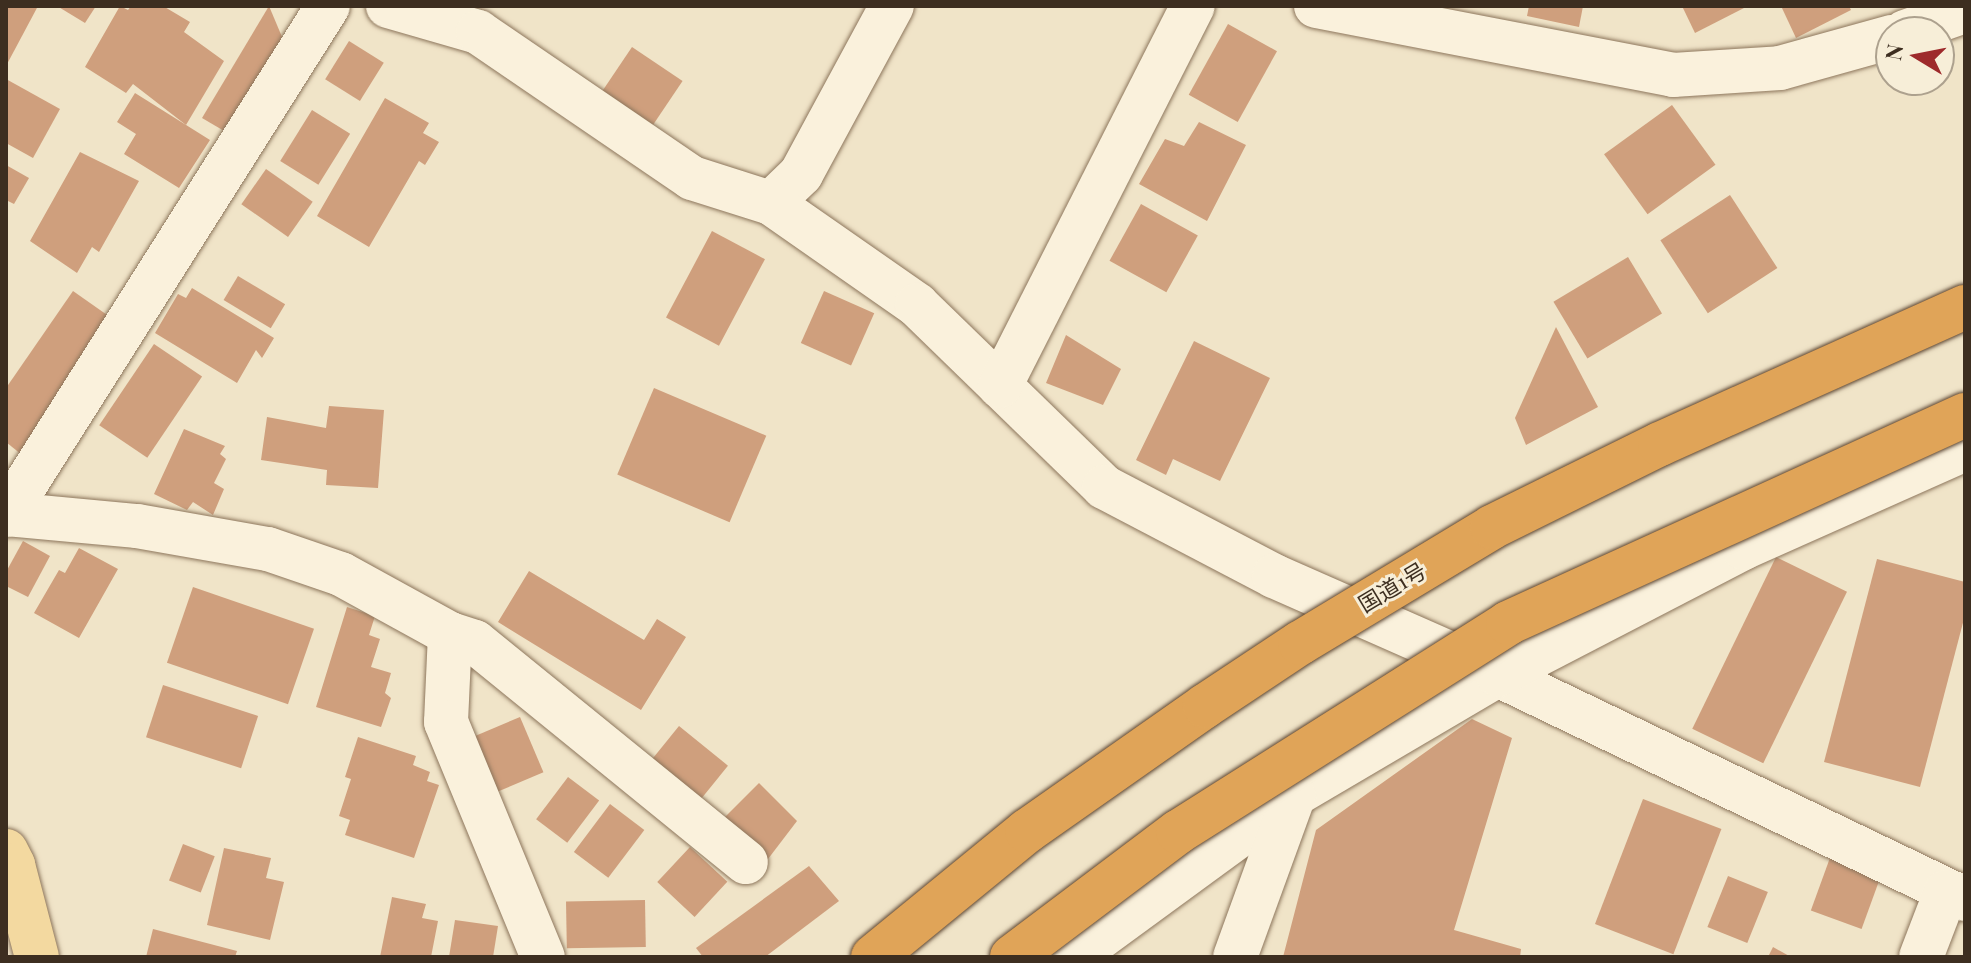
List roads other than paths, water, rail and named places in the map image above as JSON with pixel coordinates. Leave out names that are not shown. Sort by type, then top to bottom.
[{"type":"highway","name":"国道1号","points":[[873,957],[1027,831],[1205,706],[1300,643],[1492,527],[1674,438],[1965,307]]},
{"type":"highway","points":[[1012,957],[1178,832],[1508,623],[1965,415]]},
{"type":"main road","points":[[6,851],[13,865],[37,957]]},
{"type":"street","points":[[328,6],[6,514],[137,526],[268,549],[341,574],[450,634],[475,642],[746,862]]},
{"type":"street","points":[[388,6],[478,32],[692,178],[771,203],[917,305],[1104,487],[1274,576],[1498,675],[1956,896],[1921,957]]},
{"type":"street","points":[[771,203],[801,174],[892,6]]},
{"type":"street","points":[[1000,386],[1193,6]]},
{"type":"street","points":[[1316,6],[1673,75],[1780,68],[1875,41]]},
{"type":"street","points":[[1091,953],[1113,931],[1294,795],[1498,675],[1743,548],[1965,449]]},
{"type":"street","points":[[450,634],[446,722],[543,957]]},
{"type":"street","points":[[1235,957],[1294,795]]}]
